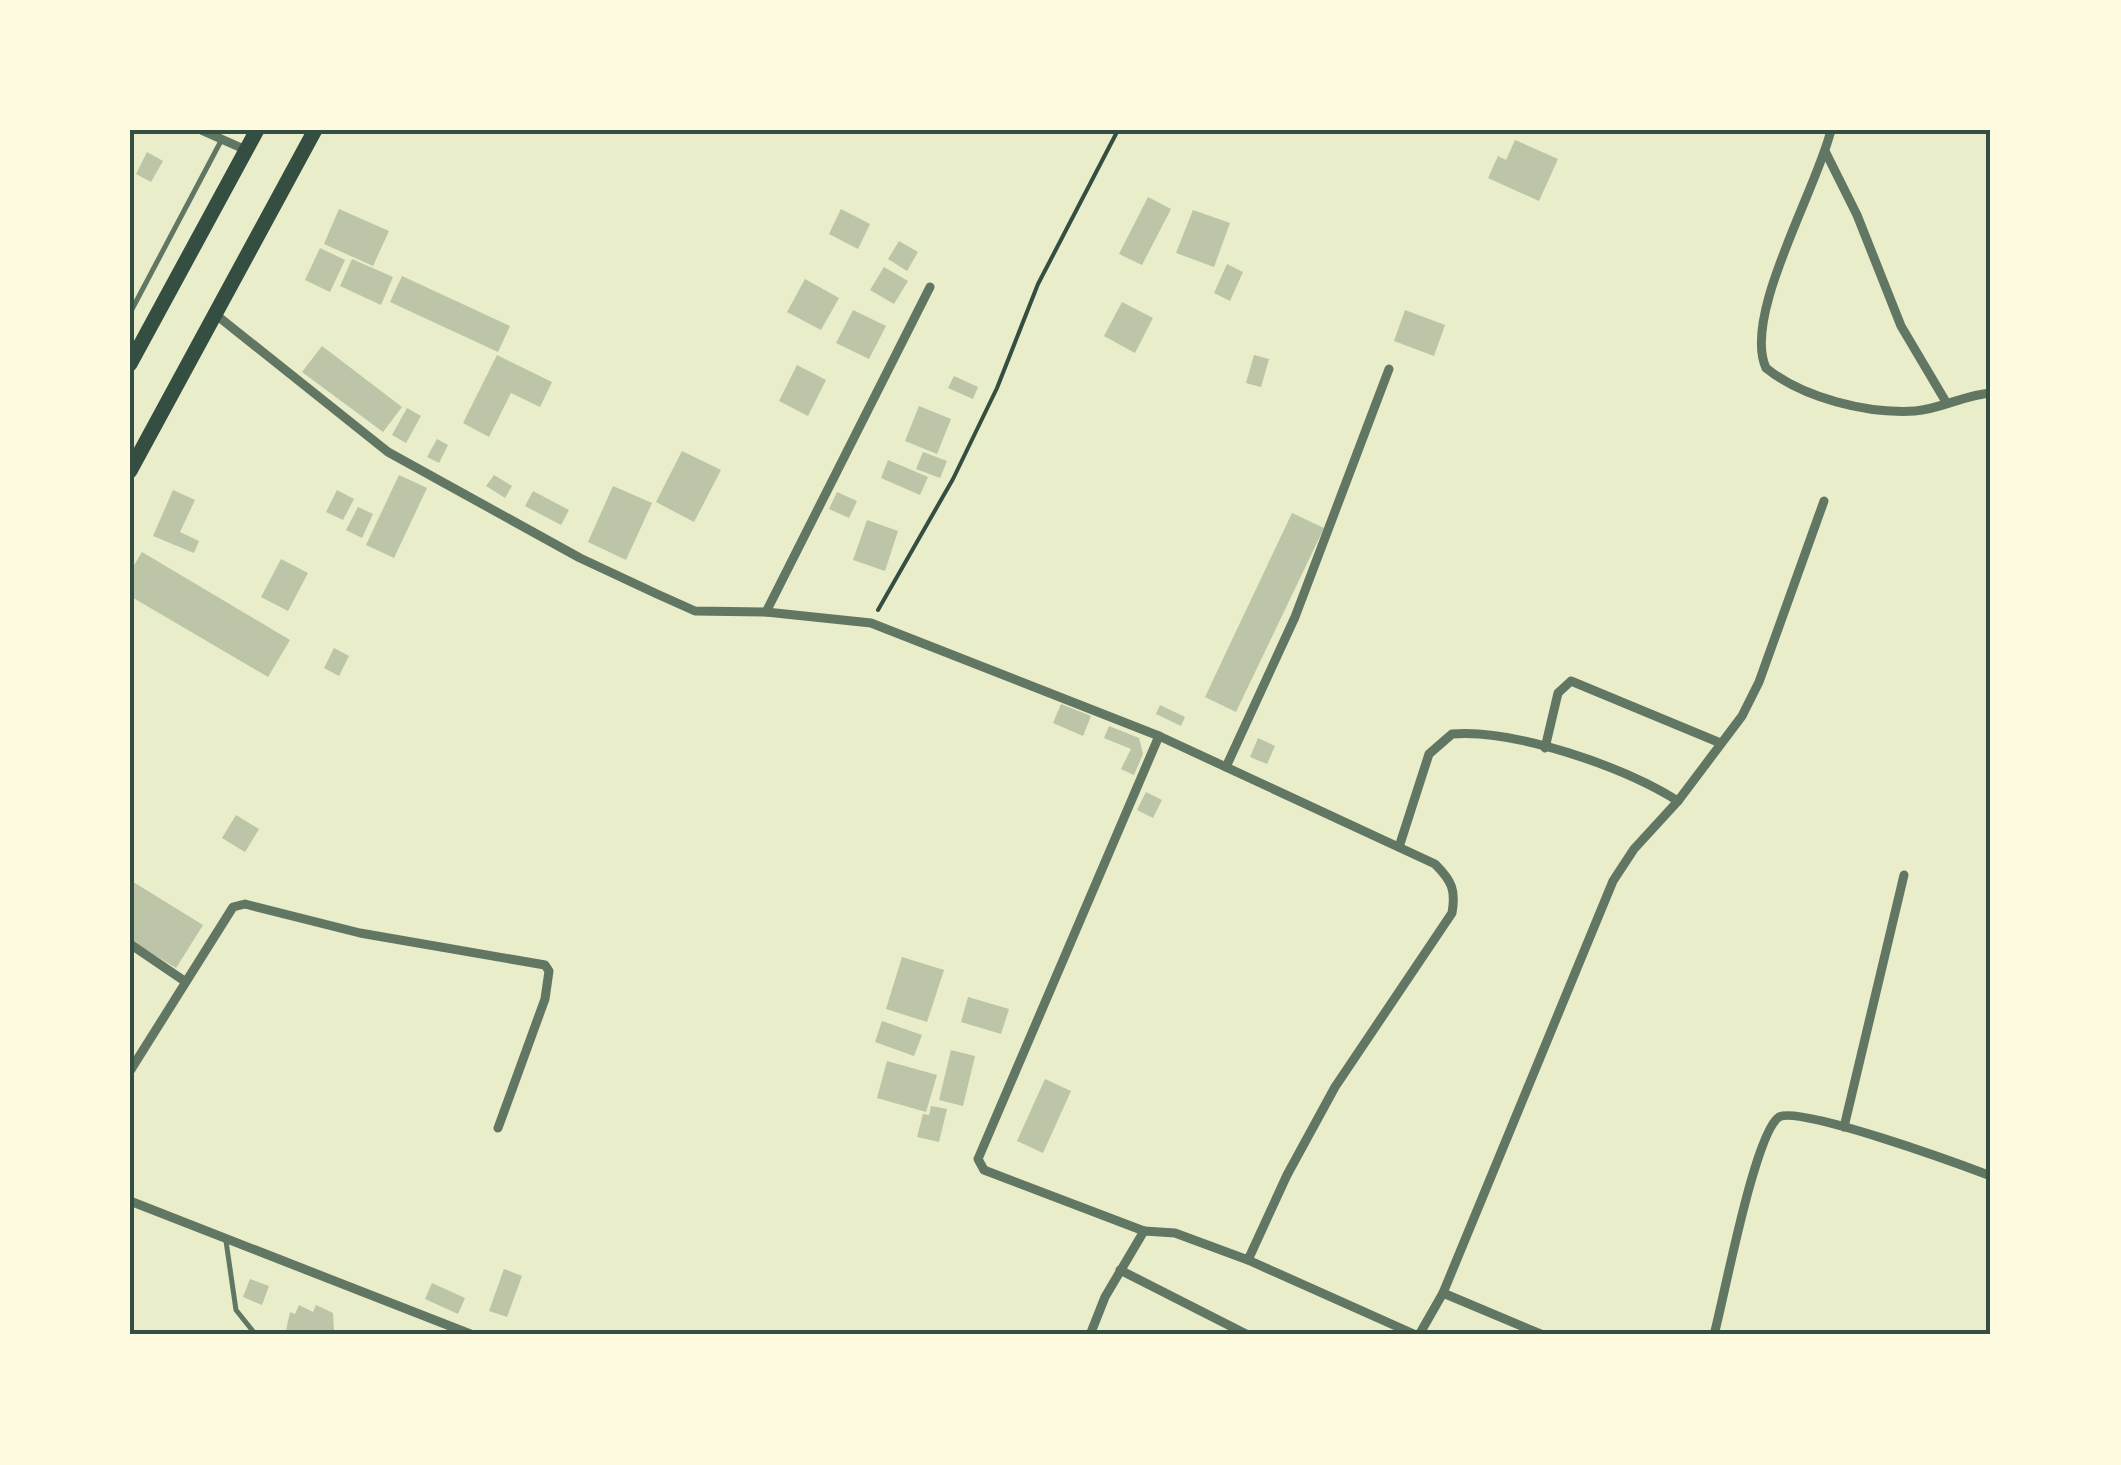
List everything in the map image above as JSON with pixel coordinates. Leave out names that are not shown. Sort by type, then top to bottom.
[{"type":"highway","points":[[130,364],[257,130]]},
{"type":"highway","points":[[130,470],[315,130]]},
{"type":"street","points":[[201,130],[246,150]]},
{"type":"street","points":[[1831,130],[1826,153],[1765,308],[1758,340],[1766,368],[1802,389],[1850,404],[1917,411],[1991,394]]},
{"type":"street","points":[[1826,153],[1858,215],[1900,326],[1946,402]]},
{"type":"street","points":[[766,612],[930,287]]},
{"type":"street","points":[[215,314],[388,452],[580,558],[695,610],[766,612],[871,623],[1160,736],[1435,864],[1455,895],[1452,913],[1336,1087],[1248,1260]]},
{"type":"street","points":[[1226,768],[1310,581],[1389,369]]},
{"type":"street","points":[[1160,736],[978,1159],[984,1170],[1144,1231],[1175,1234],[1248,1260],[1417,1335],[1443,1293],[1613,881],[1742,716],[1824,501]]},
{"type":"street","points":[[1545,748],[1558,693],[1571,681],[1718,742]]},
{"type":"street","points":[[1399,848],[1428,754],[1441,741],[1460,734],[1545,748],[1624,771],[1678,801]]},
{"type":"street","points":[[1844,1126],[1904,875]]},
{"type":"street","points":[[130,1070],[183,980],[238,904],[360,933],[545,965],[549,971],[545,999],[498,1128]]},
{"type":"street","points":[[130,944],[183,980]]},
{"type":"street","points":[[1714,1335],[1768,1129],[1786,1114],[1844,1126],[1991,1176]]},
{"type":"street","points":[[130,1201],[473,1335]]},
{"type":"street","points":[[1090,1335],[1120,1270],[1144,1231]]},
{"type":"street","points":[[1120,1270],[1248,1335]]},
{"type":"street","points":[[1443,1293],[1543,1335]]},
{"type":"lane","points":[[130,313],[222,139]]},
{"type":"lane","points":[[225,1236],[236,1310],[256,1335]]},
{"type":"path","points":[[871,623],[946,493],[997,388],[1038,284],[1118,130]]},
{"type":"building","points":[[1515,140],[1558,159],[1539,201],[1488,178],[1498,156],[1506,160]]},
{"type":"building","points":[[147,152],[163,161],[151,182],[136,174]]},
{"type":"building","points":[[1148,197],[1171,209],[1142,265],[1119,254]]},
{"type":"building","points":[[339,209],[389,231],[373,266],[324,244]]},
{"type":"building","points":[[841,209],[870,224],[858,249],[829,234]]},
{"type":"building","points":[[1193,210],[1230,223],[1214,267],[1176,253]]},
{"type":"building","points":[[899,241],[918,252],[907,271],[888,259]]},
{"type":"building","points":[[320,248],[345,260],[330,292],[305,280]]},
{"type":"building","points":[[352,259],[393,277],[381,305],[340,286]]},
{"type":"building","points":[[1227,264],[1243,272],[1230,301],[1214,293]]},
{"type":"building","points":[[884,267],[908,281],[894,304],[870,290]]},
{"type":"building","points":[[402,276],[510,326],[498,352],[390,302]]},
{"type":"building","points":[[805,279],[839,298],[821,330],[787,312]]},
{"type":"building","points":[[1122,302],[1153,318],[1135,353],[1104,336]]},
{"type":"building","points":[[853,310],[886,326],[869,359],[836,343]]},
{"type":"building","points":[[1405,310],[1445,325],[1434,356],[1394,341]]},
{"type":"building","points":[[322,346],[402,407],[383,432],[302,372]]},
{"type":"building","points":[[497,355],[552,382],[540,407],[511,393],[489,437],[463,423]]},
{"type":"building","points":[[1254,355],[1269,359],[1261,387],[1246,383]]},
{"type":"building","points":[[797,365],[826,380],[808,416],[779,401]]},
{"type":"building","points":[[954,376],[978,387],[973,399],[948,388]]},
{"type":"building","points":[[919,406],[951,419],[937,454],[905,441]]},
{"type":"building","points":[[407,408],[421,416],[406,443],[392,435]]},
{"type":"building","points":[[437,439],[448,445],[439,463],[427,457]]},
{"type":"building","points":[[682,451],[721,470],[694,522],[656,502]]},
{"type":"building","points":[[923,452],[947,461],[940,478],[916,469]]},
{"type":"building","points":[[888,460],[928,477],[920,495],[881,478]]},
{"type":"building","points":[[399,475],[427,488],[394,558],[366,545]]},
{"type":"building","points":[[494,475],[512,486],[505,498],[486,486]]},
{"type":"building","points":[[613,486],[652,503],[626,560],[588,542]]},
{"type":"building","points":[[173,490],[195,500],[180,532],[199,541],[194,553],[153,536]]},
{"type":"building","points":[[337,490],[354,499],[343,520],[326,512]]},
{"type":"building","points":[[533,491],[569,510],[561,525],[525,506]]},
{"type":"building","points":[[837,492],[857,501],[849,518],[829,509]]},
{"type":"building","points":[[358,507],[373,514],[362,538],[346,530]]},
{"type":"building","points":[[1292,513],[1324,528],[1236,712],[1205,697]]},
{"type":"building","points":[[867,520],[898,531],[885,571],[853,560]]},
{"type":"building","points":[[142,552],[290,640],[268,677],[130,596],[130,572]]},
{"type":"building","points":[[281,559],[308,573],[288,611],[261,597]]},
{"type":"building","points":[[334,648],[349,656],[339,676],[324,668]]},
{"type":"building","points":[[1061,704],[1091,716],[1083,736],[1053,723]]},
{"type":"building","points":[[1160,705],[1185,717],[1181,726],[1156,714]]},
{"type":"building","points":[[1109,726],[1139,738],[1143,754],[1134,775],[1121,769],[1131,749],[1104,738]]},
{"type":"building","points":[[1258,738],[1275,746],[1267,764],[1250,757]]},
{"type":"building","points":[[1146,792],[1162,800],[1153,818],[1137,810]]},
{"type":"building","points":[[236,815],[259,829],[245,852],[222,838]]},
{"type":"building","points":[[130,880],[203,925],[176,968],[130,940]]},
{"type":"building","points":[[902,957],[944,970],[927,1022],[886,1009]]},
{"type":"building","points":[[968,997],[1009,1009],[1001,1034],[961,1022]]},
{"type":"building","points":[[882,1021],[922,1035],[914,1056],[875,1042]]},
{"type":"building","points":[[951,1050],[975,1056],[963,1106],[939,1100]]},
{"type":"building","points":[[887,1061],[937,1075],[926,1112],[877,1098]]},
{"type":"building","points":[[1045,1079],[1071,1091],[1043,1153],[1017,1141]]},
{"type":"building","points":[[931,1106],[947,1109],[939,1142],[917,1137],[923,1114],[929,1115]]},
{"type":"building","points":[[504,1269],[522,1276],[507,1317],[489,1311]]},
{"type":"building","points":[[250,1279],[269,1286],[262,1305],[243,1297]]},
{"type":"building","points":[[432,1283],[465,1298],[458,1314],[425,1299]]},
{"type":"building","points":[[299,1305],[313,1312],[316,1305],[333,1313],[334,1331],[285,1335],[290,1312],[295,1314]]}]
